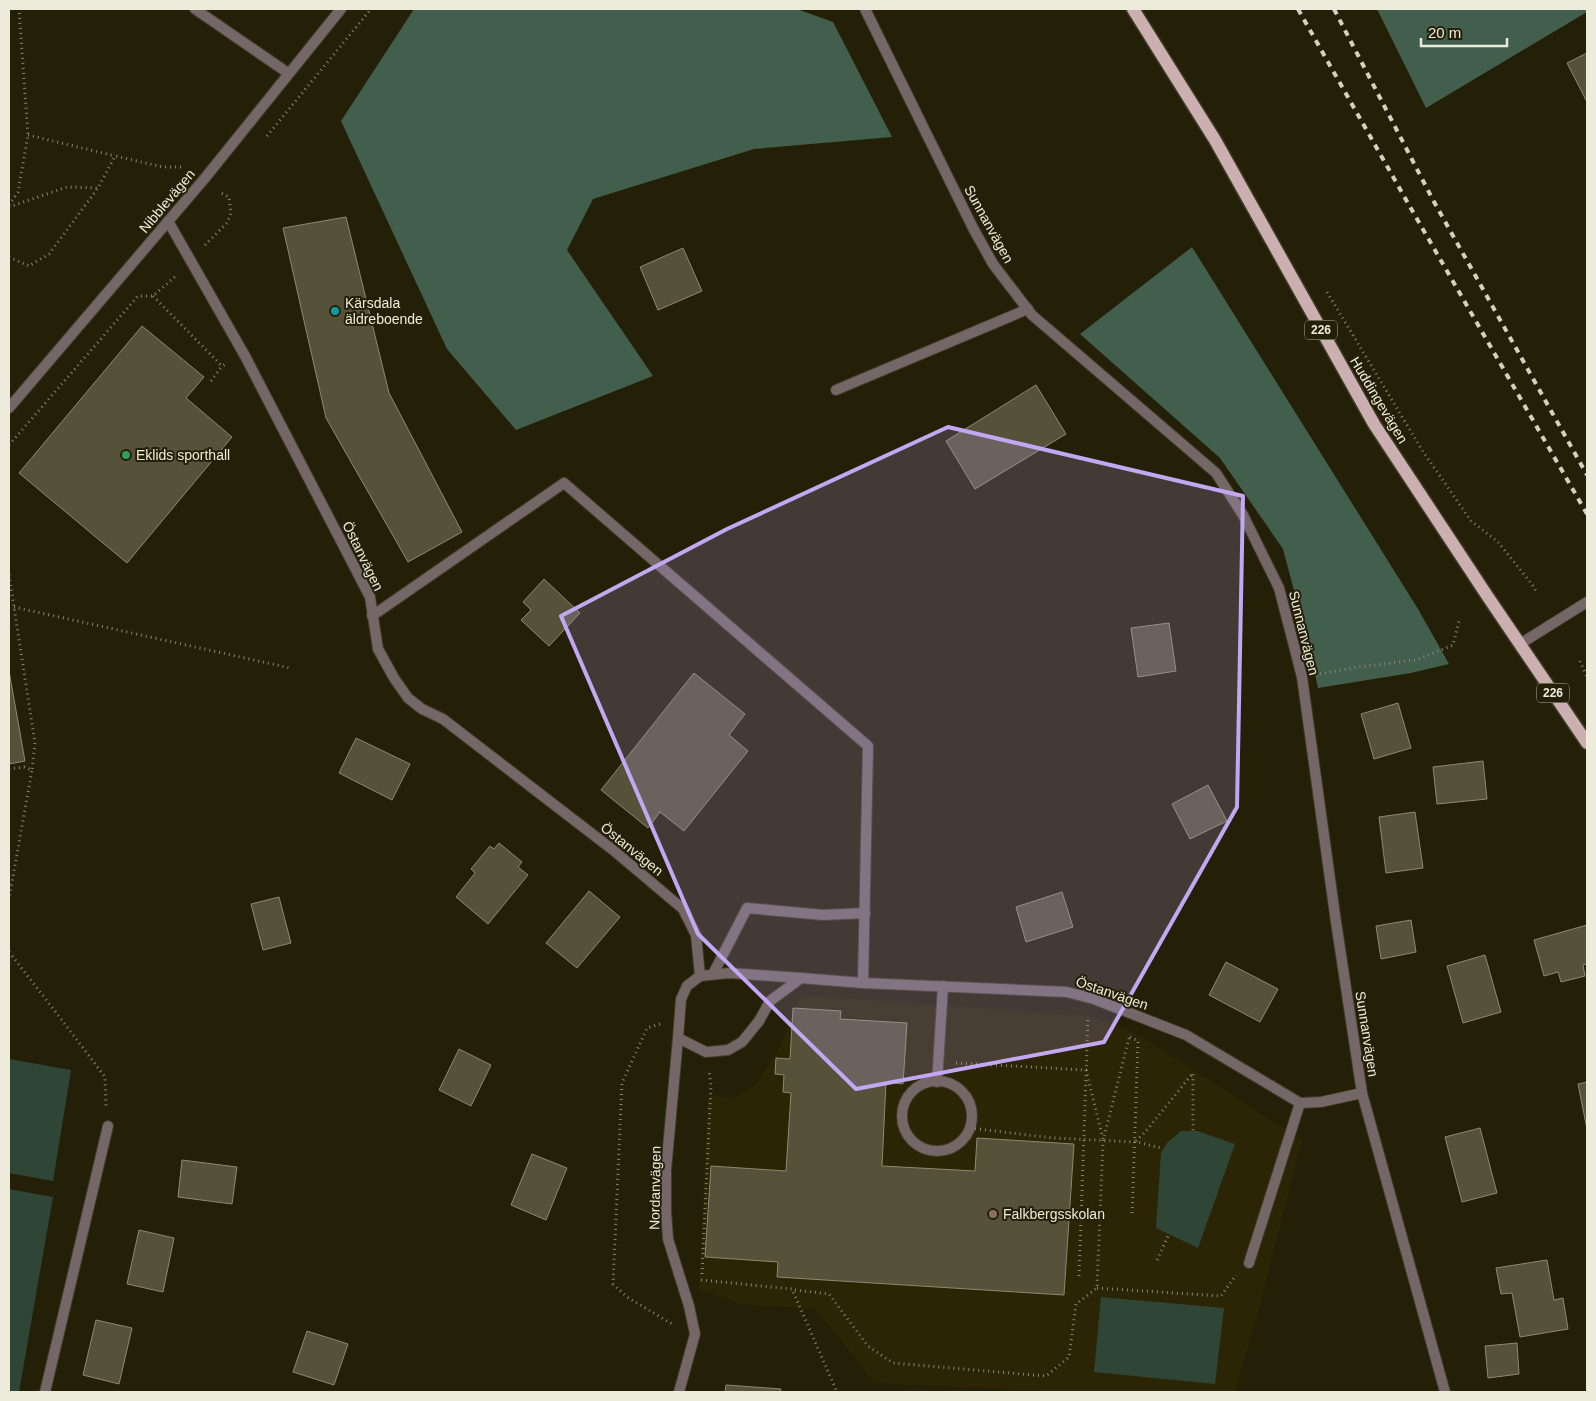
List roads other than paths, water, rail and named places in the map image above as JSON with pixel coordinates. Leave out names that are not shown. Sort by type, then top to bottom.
[{"type":"main road","name":"Huddingevägen","points":[[1133,9],[1214,140],[1374,424],[1587,742]]},
{"type":"street","points":[[195,9],[288,73]]},
{"type":"street","name":"Nibblevägen","points":[[9,408],[204,178],[341,9]]},
{"type":"street","name":"Sunnanvägen","points":[[865,9],[973,228],[993,264],[1032,315],[1216,473],[1244,515],[1279,588],[1302,677],[1362,1093],[1445,1392]]},
{"type":"street","name":"Östanvägen","points":[[168,221],[245,356],[370,597],[378,649],[408,698],[422,709],[443,719],[459,731],[613,850],[683,909],[696,935],[700,976],[729,973],[863,983],[1067,992],[1089,997],[1186,1036],[1300,1103]]},
{"type":"street","points":[[836,390],[1028,310]]},
{"type":"street","points":[[372,616],[564,482],[868,746],[863,983]]},
{"type":"street","points":[[1520,644],[1587,602]]},
{"type":"street","points":[[714,974],[747,908],[823,916],[865,912]]},
{"type":"street","points":[[700,976],[688,986],[681,999],[678,1038],[706,1052],[728,1050],[742,1042],[759,1020],[770,1001],[801,978]]},
{"type":"street","points":[[937,1082],[943,986]]},
{"type":"street","name":"Nordanvägen","points":[[678,1038],[666,1170],[666,1211],[668,1239],[689,1306],[695,1334],[679,1392]]},
{"type":"street","points":[[937,1082],[958,1088],[966,1096],[972,1117],[970,1128],[965,1138],[947,1150],[935,1151],[923,1148],[913,1142],[906,1132],[903,1121],[903,1109],[908,1098],[916,1089],[926,1083],[937,1082]]},
{"type":"street","points":[[1249,1263],[1300,1103],[1321,1102],[1362,1093]]},
{"type":"street","points":[[45,1392],[108,1126]]},
{"type":"railway","points":[[1298,9],[1587,514]]},
{"type":"railway","points":[[1334,9],[1433,200],[1587,475]]},
{"type":"place","name":"Kärsdala äldreboende","points":[[335,311]]},
{"type":"place","name":"Eklids sporthall","points":[[126,455]]},
{"type":"place","name":"Falkbergsskolan","points":[[993,1214]]}]
